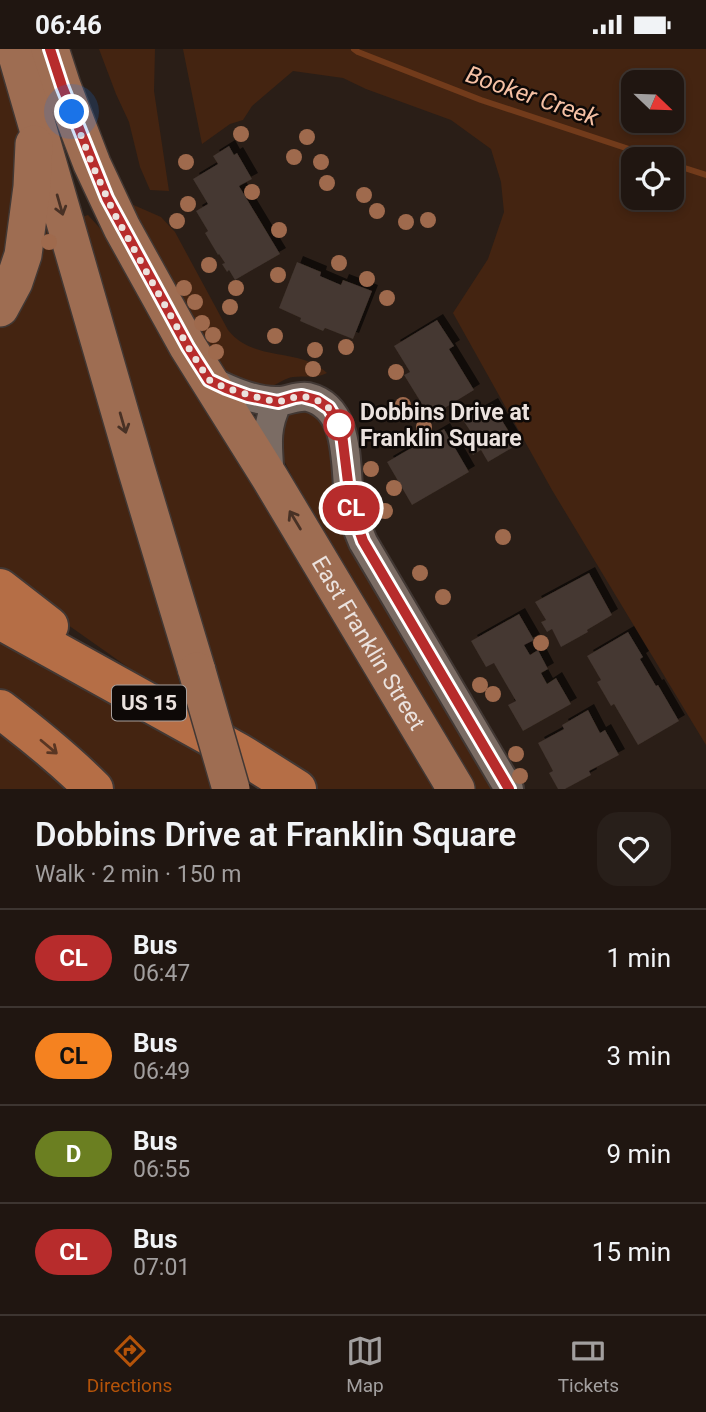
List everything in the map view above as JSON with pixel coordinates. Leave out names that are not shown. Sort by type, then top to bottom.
[{"type":"highway","points":[[0,588],[141,699]]},
{"type":"highway","name":"US 15","points":[[0,620],[238,752],[297,789]]},
{"type":"highway","points":[[0,709],[65,761],[94,789]]},
{"type":"main road","points":[[15,49],[231,789]]},
{"type":"main road","name":"East Franklin Street","points":[[50,49],[107,198],[188,347],[270,478],[456,789]]},
{"type":"main road","points":[[0,308],[14,282],[23,255],[32,187],[35,115]]},
{"type":"street","points":[[209,380],[248,396],[278,402],[295,397],[310,398],[329,408],[342,434],[351,507],[363,541],[509,789]]},
{"type":"street","points":[[270,478],[268,425],[278,402]]},
{"type":"shaded area","points":[[0,49],[23,138],[0,295]]},
{"type":"shaded area","points":[[99,49],[155,49],[154,91],[169,191],[150,190],[140,167],[129,122]]},
{"type":"shaded area","points":[[183,49],[706,49],[706,745],[552,490],[453,313],[488,259],[504,212],[501,182],[491,149],[451,120],[343,78],[293,71],[252,106],[243,120],[230,124],[202,144]]},
{"type":"shaded area","points":[[42,198],[180,685],[190,711],[0,577],[0,322]]},
{"type":"shaded area","points":[[129,203],[161,217],[175,232],[228,330],[239,340],[264,351],[304,360],[327,373],[290,378],[258,389],[244,385],[220,370]]},
{"type":"shaded area","points":[[88,215],[116,246],[441,789],[318,789],[229,732],[79,218]]},
{"type":"shaded area","points":[[296,407],[325,419],[337,480],[498,789],[468,789],[344,582],[275,442],[275,425]]},
{"type":"shaded area","points":[[0,637],[200,750],[212,789],[107,789],[0,696]]},
{"type":"shaded area","points":[[0,725],[75,789],[0,789]]},
{"type":"building","points":[[229,146],[234,155],[237,153],[252,179],[239,186],[280,254],[235,280],[229,270],[227,272],[222,264],[225,263],[205,233],[208,231],[196,211],[208,204],[193,179],[218,164],[213,156]]},
{"type":"building","points":[[297,262],[321,272],[320,276],[341,285],[343,280],[372,291],[353,339],[325,328],[323,331],[279,308]]},
{"type":"building","points":[[437,320],[454,346],[449,349],[474,390],[430,417],[404,375],[410,372],[394,346]]},
{"type":"building","points":[[492,404],[517,445],[488,462],[481,450],[473,455],[463,437],[471,432],[463,420]]},
{"type":"building","points":[[444,429],[469,472],[412,505],[387,462]]},
{"type":"building","points":[[589,573],[612,615],[561,647],[552,629],[547,632],[541,622],[546,620],[535,602]]},
{"type":"building","points":[[519,614],[534,640],[524,645],[530,655],[538,650],[548,669],[541,673],[547,684],[556,678],[571,704],[523,731],[508,705],[516,701],[494,663],[486,667],[471,641]]},
{"type":"building","points":[[628,632],[643,657],[640,659],[679,721],[638,745],[614,704],[611,706],[597,682],[601,680],[587,656]]},
{"type":"building","points":[[588,710],[600,733],[605,730],[619,755],[589,771],[591,775],[565,789],[558,789],[549,773],[553,771],[538,743],[564,729],[562,725]]},
{"type":"waterway","name":"Booker Creek","points":[[354,49],[481,100],[623,147]]},
{"type":"waterway","name":"Booker Creek","points":[[684,168],[706,175]]},
{"type":"bus line","name":"CL","points":[[50,49],[107,198],[188,347],[209,380],[248,396],[278,402],[302,396],[317,400],[329,408],[334,416],[345,448],[348,490],[355,524],[509,789]]},
{"type":"place","name":"Dobbins Drive at Franklin Square","points":[[339,425]]},
{"type":"route","points":[[72,112],[114,213],[209,380],[248,396],[278,402],[302,396],[317,400],[329,408],[339,425]]}]
